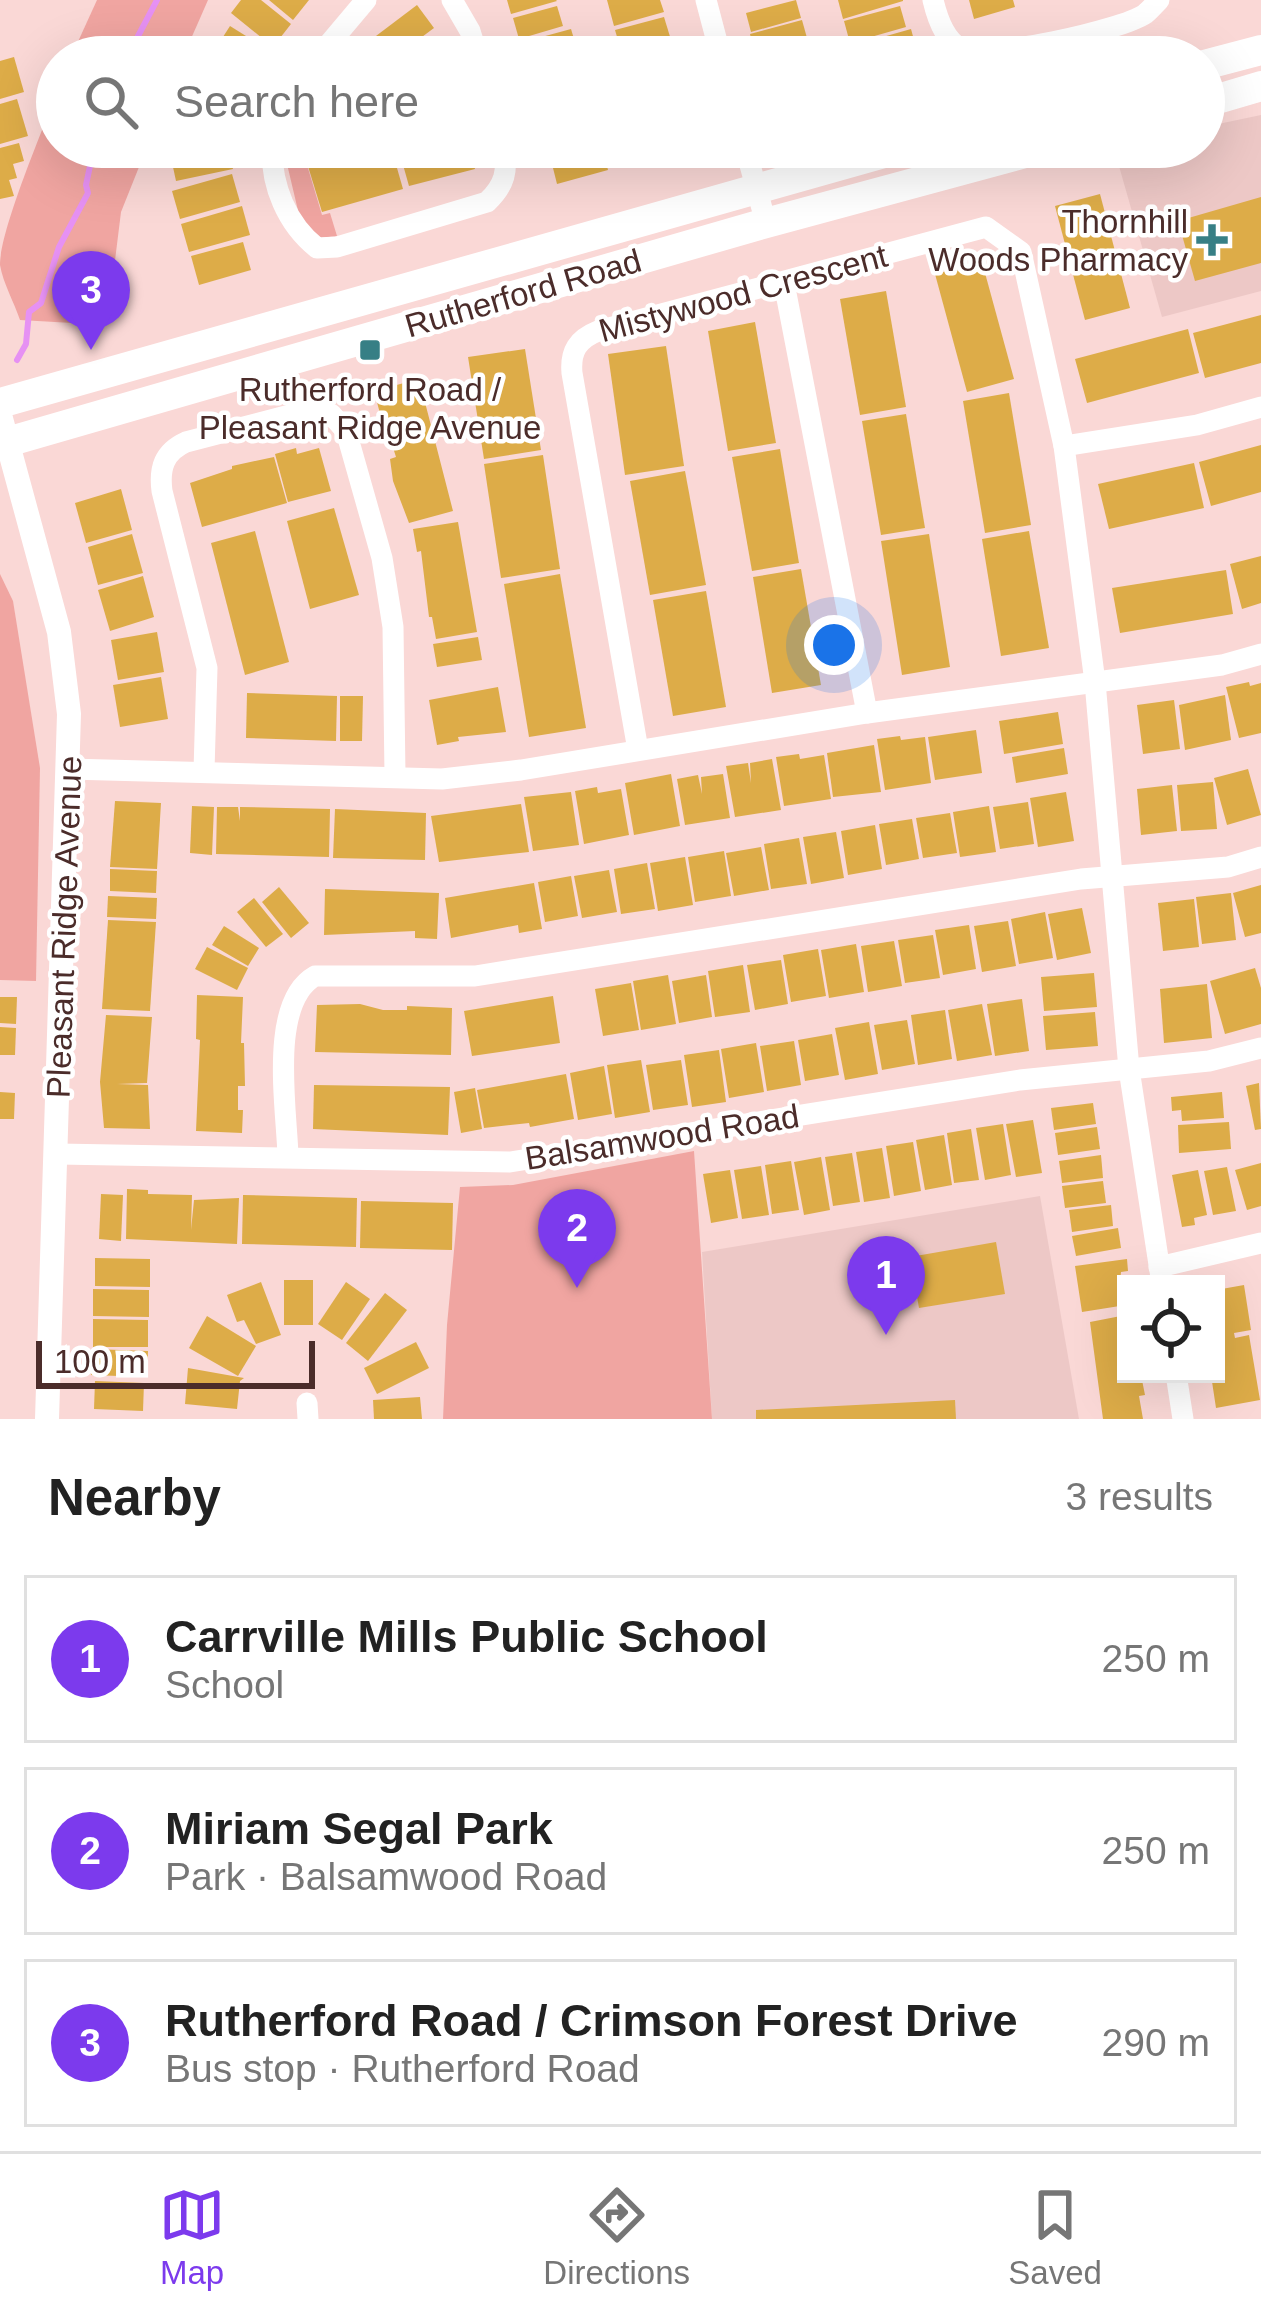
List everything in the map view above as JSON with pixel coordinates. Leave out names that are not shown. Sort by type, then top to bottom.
[{"type":"main road","points":[[1225,59],[1261,50]]},
{"type":"main road","points":[[1225,97],[1261,86]]},
{"type":"main road","name":"Rutherford Road","points":[[0,403],[829,168]]},
{"type":"main road","name":"Rutherford Road","points":[[3,434],[969,168]]},
{"type":"street","points":[[335,36],[365,0]]},
{"type":"street","points":[[452,0],[472,36]]},
{"type":"street","points":[[706,0],[716,36]]},
{"type":"street","points":[[933,0],[938,22],[948,36]]},
{"type":"street","points":[[1070,36],[1143,16],[1159,0]]},
{"type":"street","points":[[274,168],[287,216],[298,233],[317,248],[337,247],[487,202],[500,190],[507,168]]},
{"type":"street","points":[[752,168],[766,223]]},
{"type":"street","name":"Mistywood Crescent","points":[[638,750],[572,373],[575,348],[598,331],[986,227],[1021,252],[1064,446],[1095,682],[1129,1069],[1160,1275]]},
{"type":"street","points":[[784,283],[867,713]]},
{"type":"street","points":[[1064,446],[1197,424],[1261,406]]},
{"type":"street","points":[[204,771],[207,668],[162,491],[162,467],[172,450],[186,442],[313,410],[331,414],[343,424],[382,558],[394,627],[395,775]]},
{"type":"street","name":"Pleasant Ridge Avenue","points":[[3,434],[59,632],[68,692],[47,1419]]},
{"type":"street","points":[[69,769],[442,779],[867,713],[1222,665],[1261,654]]},
{"type":"street","points":[[288,1157],[287,1022],[298,992],[315,976],[475,976],[1110,874],[1228,867],[1261,857]]},
{"type":"street","name":"Balsamwood Road","points":[[58,1154],[510,1162],[1020,1080],[1209,1061],[1261,1048]]},
{"type":"street","points":[[1160,1275],[1261,1243]]},
{"type":"street","points":[[1177,1383],[1183,1419]]},
{"type":"shaded area","points":[[97,0],[208,0],[192,36],[81,36]]},
{"type":"shaded area","points":[[1261,115],[1261,291],[1162,317],[1120,168],[1225,168],[1225,123]]},
{"type":"shaded area","points":[[36,147],[36,168],[139,168],[121,212],[107,325],[20,320],[0,265],[14,205]]},
{"type":"shaded area","points":[[288,168],[308,168],[322,215],[330,213],[337,236],[320,238],[300,219]]},
{"type":"shaded area","points":[[0,574],[13,601],[40,768],[36,981],[0,980]]},
{"type":"shaded area","points":[[694,1151],[712,1419],[443,1419],[460,1187],[513,1185]]},
{"type":"shaded area","points":[[1040,1196],[1079,1419],[712,1419],[702,1252]]},
{"type":"building","points":[[241,0],[261,0],[291,24],[282,36],[259,36],[231,13]]},
{"type":"building","points":[[269,0],[309,0],[293,20]]},
{"type":"building","points":[[507,0],[556,0],[557,1],[511,14]]},
{"type":"building","points":[[607,0],[660,0],[664,12],[614,26]]},
{"type":"building","points":[[796,0],[801,18],[751,32],[746,13]]},
{"type":"building","points":[[838,0],[903,0],[903,1],[843,19]]},
{"type":"building","points":[[969,0],[1013,0],[1015,7],[974,19]]},
{"type":"building","points":[[417,5],[434,28],[423,36],[376,36]]},
{"type":"building","points":[[557,6],[563,26],[518,36],[513,18]]},
{"type":"building","points":[[900,6],[906,27],[874,36],[848,36],[844,21]]},
{"type":"building","points":[[664,17],[670,36],[617,36],[615,30]]},
{"type":"building","points":[[802,20],[806,36],[750,36]]},
{"type":"building","points":[[230,26],[246,36],[224,36]]},
{"type":"building","points":[[571,29],[573,36],[545,36]]},
{"type":"building","points":[[911,29],[913,36],[886,36]]},
{"type":"building","points":[[14,57],[24,92],[0,99],[0,61]]},
{"type":"building","points":[[17,99],[28,136],[0,144],[0,104]]},
{"type":"building","points":[[19,143],[24,161],[13,164],[17,178],[9,180],[14,196],[0,199],[0,148]]},
{"type":"building","points":[[173,168],[233,169],[176,181]]},
{"type":"building","points":[[309,168],[397,168],[403,189],[322,212]]},
{"type":"building","points":[[404,168],[475,169],[409,186]]},
{"type":"building","points":[[553,168],[608,168],[608,170],[557,184]]},
{"type":"building","points":[[232,174],[240,202],[180,219],[172,191]]},
{"type":"building","points":[[1100,194],[1130,308],[1085,320],[1055,206]]},
{"type":"building","points":[[1261,197],[1261,263],[1195,281],[1178,221]]},
{"type":"building","points":[[242,206],[250,235],[189,252],[181,224]]},
{"type":"building","points":[[243,242],[251,270],[199,285],[191,256]]},
{"type":"building","points":[[982,262],[1014,379],[967,392],[935,274]]},
{"type":"building","points":[[886,291],[906,407],[860,415],[840,299]]},
{"type":"building","points":[[1261,315],[1261,363],[1205,378],[1193,333]]},
{"type":"building","points":[[755,322],[776,443],[728,451],[708,331]]},
{"type":"building","points":[[1188,329],[1199,373],[1087,403],[1075,359]]},
{"type":"building","points":[[666,346],[684,466],[625,475],[608,354]]},
{"type":"building","points":[[525,349],[541,450],[484,459],[468,357]]},
{"type":"building","points":[[419,379],[453,511],[409,523],[393,481],[390,459],[396,457],[374,391]]},
{"type":"building","points":[[1009,393],[1031,525],[985,533],[963,401]]},
{"type":"building","points":[[906,414],[925,528],[881,535],[862,421]]},
{"type":"building","points":[[1261,445],[1261,492],[1211,506],[1199,462]]},
{"type":"building","points":[[296,448],[297,454],[319,448],[331,491],[288,502],[275,454]]},
{"type":"building","points":[[780,449],[799,563],[752,571],[732,457]]},
{"type":"building","points":[[543,455],[560,569],[501,578],[484,464]]},
{"type":"building","points":[[274,457],[287,503],[202,527],[190,483],[232,466]]},
{"type":"building","points":[[1194,463],[1204,508],[1109,529],[1098,484]]},
{"type":"building","points":[[685,471],[706,585],[650,595],[630,481]]},
{"type":"building","points":[[121,489],[132,530],[86,543],[75,503]]},
{"type":"building","points":[[334,508],[359,595],[310,609],[287,521]]},
{"type":"building","points":[[458,522],[477,632],[436,639],[413,529]]},
{"type":"building","points":[[255,531],[289,662],[245,675],[211,543]]},
{"type":"building","points":[[1029,531],[1049,648],[1001,656],[982,539]]},
{"type":"building","points":[[132,534],[143,573],[98,585],[88,547]]},
{"type":"building","points":[[929,534],[950,667],[902,675],[881,541]]},
{"type":"building","points":[[1261,556],[1261,603],[1242,609],[1230,564]]},
{"type":"building","points":[[801,569],[821,685],[772,693],[753,577]]},
{"type":"building","points":[[1226,570],[1233,614],[1120,633],[1112,588]]},
{"type":"building","points":[[560,574],[586,728],[529,737],[504,584]]},
{"type":"building","points":[[143,576],[154,617],[110,631],[98,590]]},
{"type":"building","points":[[706,591],[726,707],[673,716],[653,600]]},
{"type":"building","points":[[157,632],[164,672],[118,680],[111,640]]},
{"type":"building","points":[[478,637],[482,660],[437,667],[433,644]]},
{"type":"building","points":[[161,677],[168,719],[120,727],[113,685]]},
{"type":"building","points":[[1249,682],[1250,686],[1261,683],[1261,733],[1239,738],[1226,687]]},
{"type":"building","points":[[498,687],[506,732],[458,737],[459,741],[437,745],[429,700]]},
{"type":"building","points":[[247,693],[337,696],[336,741],[246,738]]},
{"type":"building","points":[[1225,695],[1231,740],[1185,750],[1179,705]]},
{"type":"building","points":[[340,696],[363,696],[362,741],[340,741]]},
{"type":"building","points":[[1174,700],[1180,749],[1143,754],[1137,705]]},
{"type":"building","points":[[1058,712],[1063,744],[1004,754],[999,721]]},
{"type":"building","points":[[976,730],[982,773],[935,780],[928,737]]},
{"type":"building","points":[[900,736],[901,740],[925,737],[931,783],[885,790],[877,739]]},
{"type":"building","points":[[874,745],[881,792],[833,797],[827,753]]},
{"type":"building","points":[[1064,748],[1068,774],[1016,783],[1012,757]]},
{"type":"building","points":[[799,754],[800,759],[824,755],[831,799],[784,806],[776,757]]},
{"type":"building","points":[[772,759],[781,810],[735,817],[726,766],[748,763],[751,783],[750,763]]},
{"type":"building","points":[[1248,769],[1261,815],[1227,825],[1214,778]]},
{"type":"building","points":[[671,774],[680,826],[634,835],[625,783]]},
{"type":"building","points":[[723,774],[730,818],[685,825],[677,779],[698,775],[702,794],[701,777]]},
{"type":"building","points":[[1213,782],[1217,829],[1181,831],[1177,785]]},
{"type":"building","points":[[1172,785],[1177,831],[1141,835],[1137,789]]},
{"type":"building","points":[[597,787],[598,793],[621,789],[629,835],[584,844],[575,791]]},
{"type":"building","points":[[571,792],[579,845],[533,851],[524,797]]},
{"type":"building","points":[[1066,792],[1074,841],[1038,847],[1030,798]]},
{"type":"building","points":[[115,801],[161,803],[157,869],[110,867]]},
{"type":"building","points":[[1028,802],[1034,844],[1000,849],[993,807]]},
{"type":"building","points":[[521,804],[529,852],[439,862],[431,816]]},
{"type":"building","points":[[192,806],[214,807],[212,855],[190,853]]},
{"type":"building","points":[[989,806],[996,852],[960,857],[953,812]]},
{"type":"building","points":[[217,807],[238,807],[240,821],[240,807],[330,809],[329,857],[216,854]]},
{"type":"building","points":[[335,809],[426,813],[425,860],[333,858]]},
{"type":"building","points":[[950,813],[957,853],[923,858],[916,818]]},
{"type":"building","points":[[912,819],[919,859],[886,865],[879,824]]},
{"type":"building","points":[[875,825],[882,869],[848,875],[841,831]]},
{"type":"building","points":[[836,832],[844,878],[811,884],[803,837]]},
{"type":"building","points":[[799,838],[807,884],[771,889],[764,844]]},
{"type":"building","points":[[761,847],[769,890],[734,896],[726,853]]},
{"type":"building","points":[[724,851],[731,896],[695,902],[688,857]]},
{"type":"building","points":[[685,857],[693,905],[658,911],[650,863]]},
{"type":"building","points":[[647,863],[655,909],[621,914],[614,869]]},
{"type":"building","points":[[110,869],[157,871],[156,893],[110,891]]},
{"type":"building","points":[[609,870],[617,912],[582,918],[574,876]]},
{"type":"building","points":[[571,876],[578,916],[545,922],[538,882]]},
{"type":"building","points":[[534,883],[542,929],[519,933],[518,925],[451,938],[445,898]]},
{"type":"building","points":[[1261,885],[1261,933],[1245,937],[1233,893]]},
{"type":"building","points":[[279,887],[309,923],[291,938],[262,902]]},
{"type":"building","points":[[325,889],[439,893],[437,939],[415,938],[415,931],[324,935]]},
{"type":"building","points":[[1231,893],[1236,940],[1202,944],[1196,897]]},
{"type":"building","points":[[108,896],[157,898],[156,919],[107,917]]},
{"type":"building","points":[[254,898],[283,934],[266,947],[237,912]]},
{"type":"building","points":[[1194,899],[1199,947],[1163,951],[1158,903]]},
{"type":"building","points":[[1082,908],[1091,953],[1057,960],[1048,914]]},
{"type":"building","points":[[1045,912],[1053,958],[1019,964],[1011,919]]},
{"type":"building","points":[[108,920],[156,922],[150,1011],[102,1009]]},
{"type":"building","points":[[1008,921],[1016,966],[982,972],[974,926]]},
{"type":"building","points":[[969,925],[976,969],[943,975],[935,930]]},
{"type":"building","points":[[224,926],[259,948],[248,966],[212,945]]},
{"type":"building","points":[[933,935],[940,978],[905,983],[898,940]]},
{"type":"building","points":[[894,941],[902,986],[868,992],[861,946]]},
{"type":"building","points":[[856,944],[864,992],[829,998],[821,950]]},
{"type":"building","points":[[207,947],[248,968],[237,990],[195,969]]},
{"type":"building","points":[[818,949],[826,996],[791,1002],[783,955]]},
{"type":"building","points":[[781,960],[788,1004],[755,1010],[747,965]]},
{"type":"building","points":[[743,965],[750,1012],[715,1017],[708,971]]},
{"type":"building","points":[[1255,968],[1261,988],[1261,1024],[1225,1034],[1210,981]]},
{"type":"building","points":[[1094,973],[1097,1007],[1044,1011],[1041,977]]},
{"type":"building","points":[[668,975],[676,1024],[641,1030],[633,981]]},
{"type":"building","points":[[706,975],[712,1017],[679,1023],[672,981]]},
{"type":"building","points":[[631,983],[639,1030],[603,1036],[595,989]]},
{"type":"building","points":[[1207,984],[1212,1038],[1164,1043],[1160,989]]},
{"type":"building","points":[[197,995],[243,997],[245,1086],[238,1086],[242,1133],[196,1131]]},
{"type":"building","points":[[553,996],[560,1043],[472,1056],[464,1011]]},
{"type":"building","points":[[0,997],[17,997],[16,1024],[0,1023]]},
{"type":"building","points":[[1022,999],[1029,1051],[995,1056],[987,1004]]},
{"type":"building","points":[[360,1004],[383,1010],[452,1008],[451,1055],[315,1052],[317,1005]]},
{"type":"building","points":[[982,1004],[992,1055],[957,1061],[948,1010]]},
{"type":"building","points":[[945,1010],[952,1059],[918,1065],[911,1015]]},
{"type":"building","points":[[1095,1012],[1098,1046],[1046,1050],[1043,1016]]},
{"type":"building","points":[[106,1015],[152,1017],[147,1083],[117,1084],[148,1085],[150,1129],[104,1128],[100,1082]]},
{"type":"building","points":[[907,1020],[915,1064],[882,1070],[874,1025]]},
{"type":"building","points":[[869,1022],[878,1074],[845,1080],[835,1028]]},
{"type":"building","points":[[0,1027],[16,1028],[15,1055],[0,1055]]},
{"type":"building","points":[[832,1034],[839,1075],[805,1081],[798,1040]]},
{"type":"building","points":[[794,1041],[801,1085],[767,1091],[760,1046]]},
{"type":"building","points":[[756,1043],[764,1092],[729,1098],[721,1049]]},
{"type":"building","points":[[719,1050],[726,1102],[692,1107],[684,1055]]},
{"type":"building","points":[[641,1060],[650,1112],[615,1118],[607,1065]]},
{"type":"building","points":[[681,1060],[688,1105],[653,1110],[646,1065]]},
{"type":"building","points":[[604,1066],[612,1114],[578,1120],[570,1073]]},
{"type":"building","points":[[566,1074],[574,1119],[484,1128],[477,1090]]},
{"type":"building","points":[[1259,1083],[1261,1129],[1255,1130],[1246,1086]]},
{"type":"building","points":[[314,1085],[450,1087],[448,1135],[313,1129]]},
{"type":"building","points":[[475,1088],[482,1129],[461,1133],[454,1092]]},
{"type":"building","points":[[0,1092],[15,1093],[14,1119],[0,1119]]},
{"type":"building","points":[[1222,1092],[1224,1118],[1182,1121],[1181,1110],[1172,1111],[1171,1097]]},
{"type":"building","points":[[1093,1103],[1096,1124],[1054,1130],[1051,1108]]},
{"type":"building","points":[[1033,1120],[1042,1173],[1016,1177],[1006,1124]]},
{"type":"building","points":[[1229,1122],[1231,1149],[1179,1153],[1178,1125]]},
{"type":"building","points":[[1003,1124],[1011,1175],[985,1180],[976,1128]]},
{"type":"building","points":[[1097,1127],[1100,1149],[1058,1155],[1055,1133]]},
{"type":"building","points":[[971,1129],[979,1180],[954,1183],[947,1133]]},
{"type":"building","points":[[944,1135],[952,1185],[925,1190],[916,1140]]},
{"type":"building","points":[[913,1142],[921,1191],[894,1196],[886,1146]]},
{"type":"building","points":[[882,1148],[890,1198],[864,1202],[856,1152]]},
{"type":"building","points":[[852,1153],[860,1202],[833,1206],[825,1157]]},
{"type":"building","points":[[1101,1155],[1103,1178],[1062,1183],[1059,1161]]},
{"type":"building","points":[[821,1157],[830,1210],[804,1215],[794,1162]]},
{"type":"building","points":[[791,1161],[799,1210],[772,1214],[765,1165]]},
{"type":"building","points":[[1261,1163],[1261,1206],[1247,1210],[1235,1170]]},
{"type":"building","points":[[761,1166],[769,1215],[742,1219],[734,1170]]},
{"type":"building","points":[[1227,1167],[1236,1211],[1213,1215],[1204,1171]]},
{"type":"building","points":[[730,1170],[738,1218],[711,1223],[703,1174]]},
{"type":"building","points":[[1198,1170],[1207,1215],[1194,1218],[1195,1225],[1182,1227],[1172,1175]]},
{"type":"building","points":[[1103,1181],[1106,1203],[1065,1208],[1062,1186]]},
{"type":"building","points":[[127,1189],[192,1195],[191,1230],[194,1200],[239,1198],[237,1244],[126,1239]]},
{"type":"building","points":[[101,1194],[123,1195],[121,1241],[99,1239]]},
{"type":"building","points":[[243,1195],[357,1198],[356,1247],[242,1244]]},
{"type":"building","points":[[361,1201],[453,1203],[452,1250],[360,1248]]},
{"type":"building","points":[[1111,1205],[1113,1226],[1072,1232],[1069,1210]]},
{"type":"building","points":[[1118,1228],[1121,1248],[1076,1256],[1072,1236]]},
{"type":"building","points":[[996,1242],[1005,1294],[919,1308],[910,1257]]},
{"type":"building","points":[[95,1258],[150,1259],[150,1287],[95,1286]]},
{"type":"building","points":[[1127,1259],[1128,1271],[1117,1275],[1117,1306],[1082,1312],[1075,1266]]},
{"type":"building","points":[[284,1280],[313,1280],[313,1325],[284,1325]]},
{"type":"building","points":[[261,1282],[281,1335],[256,1344],[244,1320],[237,1322],[227,1295]]},
{"type":"building","points":[[346,1282],[370,1299],[342,1340],[318,1324]]},
{"type":"building","points":[[1244,1285],[1251,1330],[1234,1333],[1235,1338],[1249,1335],[1260,1400],[1216,1408],[1212,1383],[1225,1383],[1225,1288]]},
{"type":"building","points":[[93,1289],[149,1290],[149,1317],[93,1316]]},
{"type":"building","points":[[385,1293],[407,1310],[368,1361],[346,1343]]},
{"type":"building","points":[[207,1316],[256,1346],[238,1376],[189,1348]]},
{"type":"building","points":[[1117,1317],[1117,1383],[1143,1383],[1145,1395],[1139,1396],[1143,1419],[1103,1419],[1090,1322]]},
{"type":"building","points":[[93,1319],[148,1320],[148,1347],[93,1347]]},
{"type":"building","points":[[416,1342],[429,1368],[377,1394],[364,1368]]},
{"type":"building","points":[[92,1349],[148,1351],[147,1377],[91,1375]]},
{"type":"building","points":[[188,1368],[244,1378],[237,1409],[185,1404]]},
{"type":"building","points":[[95,1381],[144,1383],[143,1411],[94,1409]]},
{"type":"building","points":[[420,1397],[422,1419],[374,1419],[373,1400]]},
{"type":"building","points":[[955,1400],[956,1419],[756,1419],[756,1410]]},
{"type":"waterway","points":[[138,36],[157,0]]},
{"type":"waterway","points":[[17,360],[26,344],[29,312],[41,303],[59,247],[88,193],[90,168]]},
{"type":"place","name":"Thornhill Woods Pharmacy","points":[[1212,240]]},
{"type":"place","name":"Rutherford Road / Crimson Forest Drive","points":[[91,350]]},
{"type":"place","name":"Rutherford Road / Pleasant Ridge Avenue","points":[[370,350]]},
{"type":"place","name":"Miriam Segal Park","points":[[577,1288]]},
{"type":"place","name":"Carrville Mills Public School","points":[[886,1335]]}]
